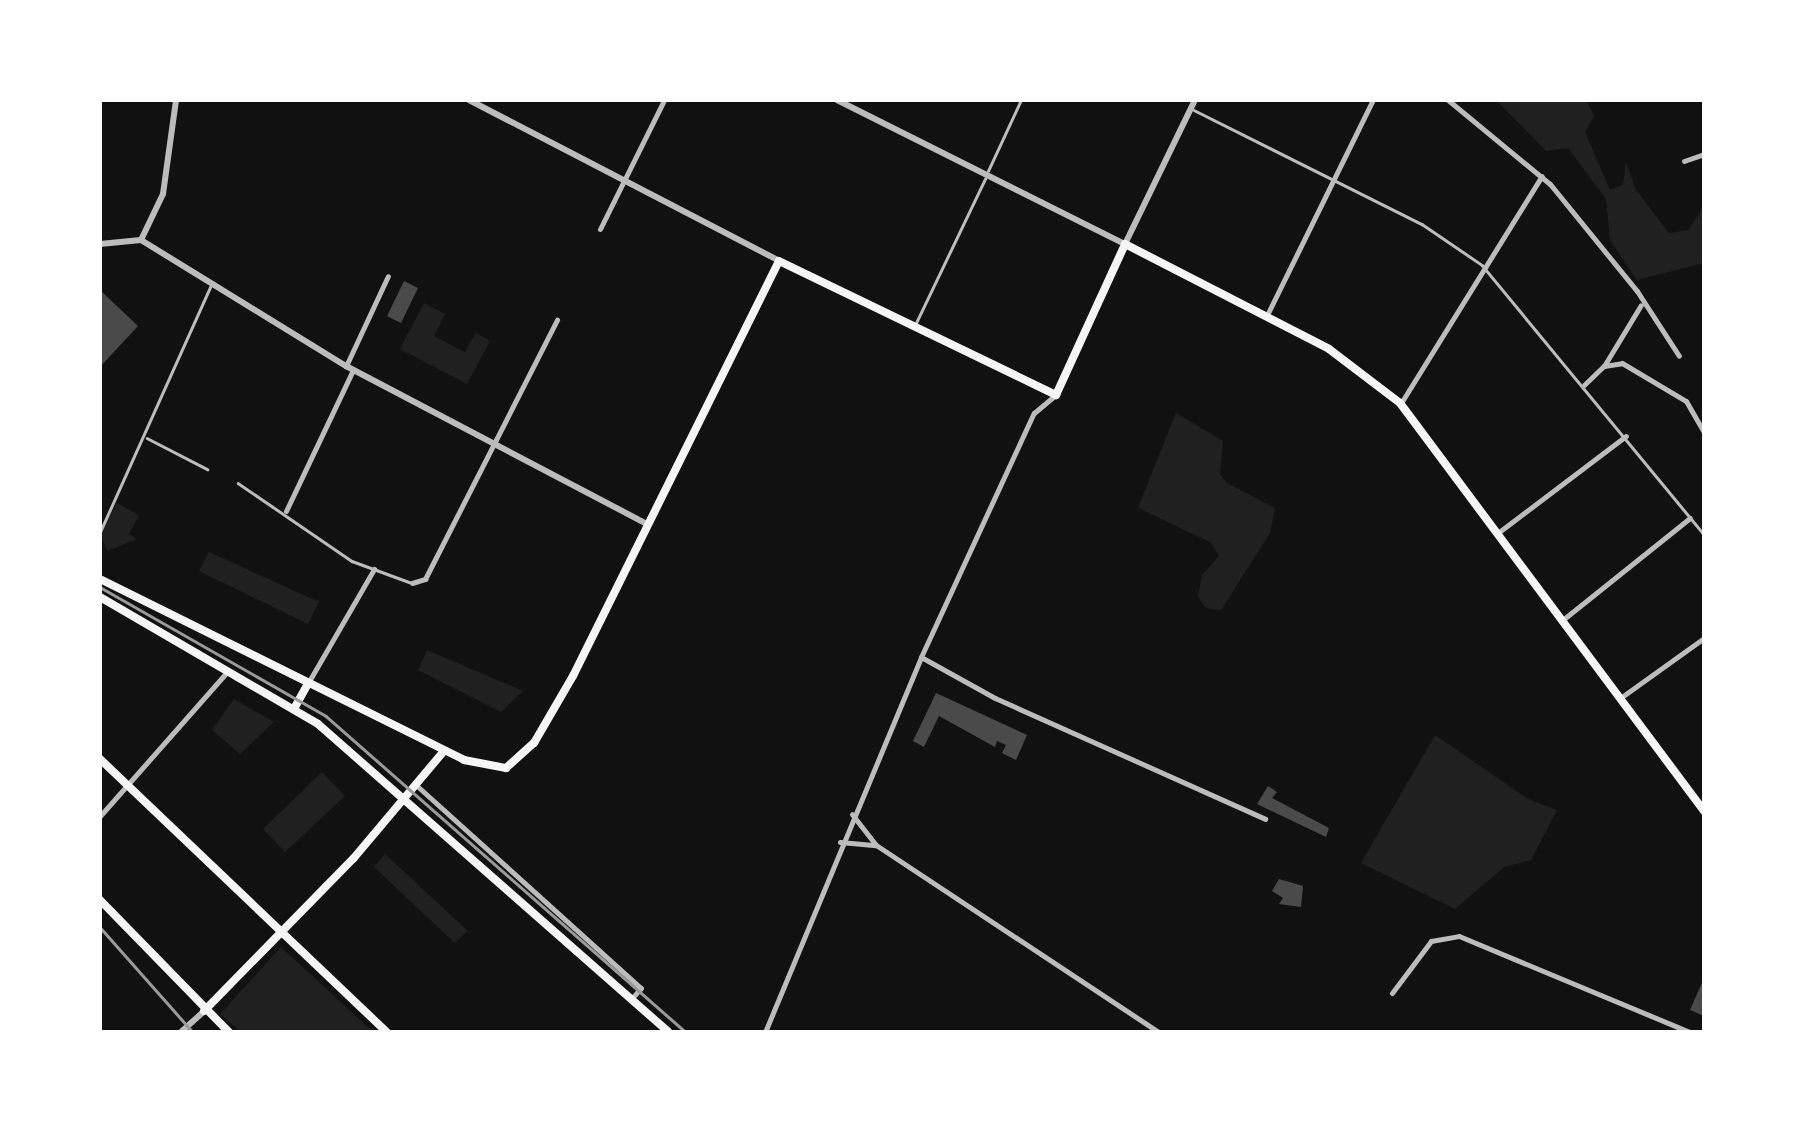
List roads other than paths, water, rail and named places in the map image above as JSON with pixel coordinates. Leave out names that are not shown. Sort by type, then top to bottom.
[{"type":"main road","points":[[100,579],[444,751],[495,770],[516,762],[573,676],[779,261],[1056,395],[1124,244],[1342,357],[1400,404],[1565,618],[1704,810]]},
{"type":"main road","points":[[100,597],[295,707],[668,1032]]},
{"type":"main road","points":[[295,707],[308,684]]},
{"type":"main road","points":[[204,1011],[405,800],[444,751]]},
{"type":"main road","points":[[100,760],[387,1032]]},
{"type":"main road","points":[[100,900],[228,1032]]},
{"type":"street","points":[[141,240],[163,194],[176,100]]},
{"type":"street","points":[[600,229],[664,100]]},
{"type":"street","points":[[842,101],[1124,244],[1195,100]]},
{"type":"street","points":[[1266,315],[1373,100]]},
{"type":"street","points":[[1448,100],[1542,176],[1679,356]]},
{"type":"street","points":[[475,101],[779,261]]},
{"type":"street","points":[[1684,161],[1704,154]]},
{"type":"street","points":[[1400,404],[1482,265],[1542,176]]},
{"type":"street","points":[[100,244],[141,240],[350,368],[647,524]]},
{"type":"street","points":[[286,511],[388,276]]},
{"type":"street","points":[[1584,386],[1604,366],[1641,305]]},
{"type":"street","points":[[412,583],[424,579],[557,320]]},
{"type":"street","points":[[1604,366],[1622,364],[1654,379],[1669,396],[1686,400],[1704,432]]},
{"type":"street","points":[[765,1032],[798,964],[840,842],[921,656],[1034,413],[1056,395]]},
{"type":"street","points":[[1500,532],[1626,436]]},
{"type":"street","points":[[1565,618],[1690,518]]},
{"type":"street","points":[[308,684],[374,569]]},
{"type":"street","points":[[1623,696],[1704,638]]},
{"type":"street","points":[[921,656],[995,698],[1266,819]]},
{"type":"street","points":[[100,816],[228,670]]},
{"type":"street","points":[[416,785],[642,988],[631,999]]},
{"type":"street","points":[[852,813],[876,845],[1158,1032]]},
{"type":"street","points":[[840,842],[876,845]]},
{"type":"street","points":[[1392,993],[1431,941],[1459,936],[1690,1032]]},
{"type":"street","points":[[181,1032],[204,1011]]},
{"type":"lane","points":[[914,327],[1020,100]]},
{"type":"lane","points":[[1182,100],[1190,108],[1332,176],[1428,228],[1482,265],[1704,534]]},
{"type":"lane","points":[[100,532],[146,438],[212,284]]},
{"type":"lane","points":[[146,438],[207,469]]},
{"type":"lane","points":[[238,483],[286,511],[352,561],[412,583]]},
{"type":"tram line","points":[[100,587],[326,716],[686,1032]]},
{"type":"railway","points":[[100,927],[193,1032]]}]
